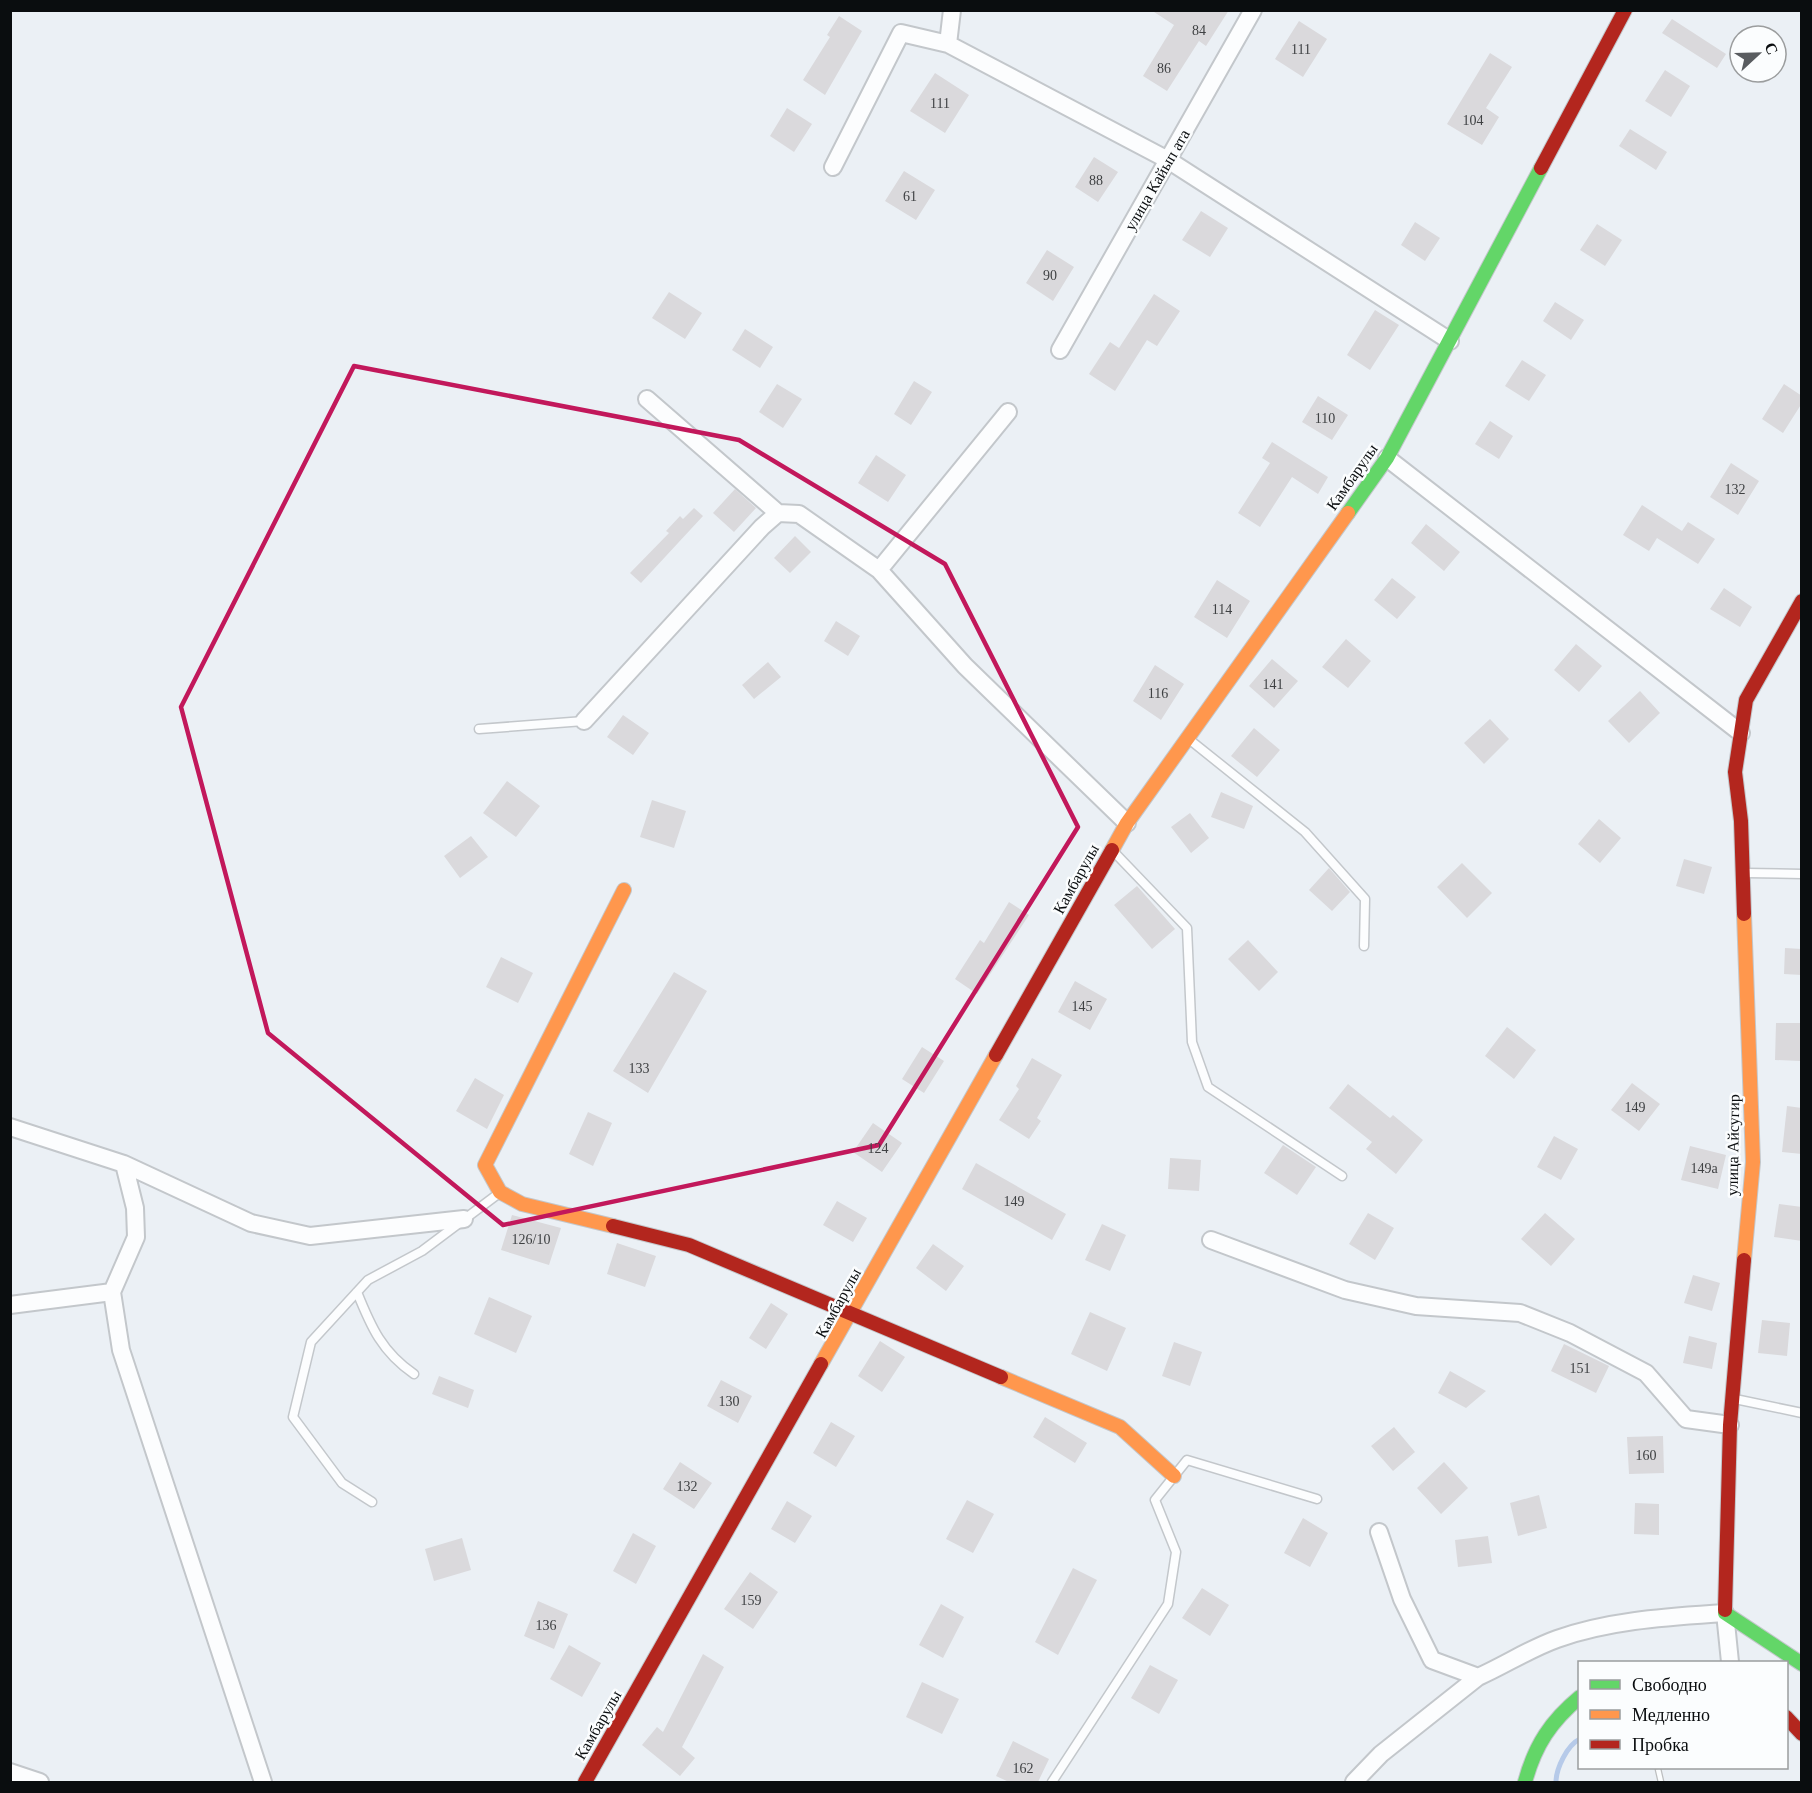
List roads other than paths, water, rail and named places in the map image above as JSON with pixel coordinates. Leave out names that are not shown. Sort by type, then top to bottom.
[{"type":"street","points":[[948,44],[952,10]]},
{"type":"street","name":"улица Кайып ата","points":[[1060,350],[1253,10]]},
{"type":"street","name":"Камбарулы","points":[[585,1782],[852,1313],[1111,849],[1187,738],[1387,458],[1625,10]]},
{"type":"street","points":[[833,167],[901,33],[948,44],[1168,160],[1450,341]]},
{"type":"street","points":[[647,399],[778,513],[799,514],[879,570],[965,666],[1127,823]]},
{"type":"street","points":[[879,570],[1008,412]]},
{"type":"street","points":[[1387,458],[1741,733]]},
{"type":"street","points":[[584,721],[762,527],[778,513]]},
{"type":"street","name":"улица Айсугир","points":[[1725,1614],[1730,1425],[1753,1162],[1742,873],[1735,772],[1746,700],[1802,601]]},
{"type":"street","points":[[624,890],[486,1165],[500,1192],[522,1204],[689,1245],[852,1313],[1120,1427],[1174,1476]]},
{"type":"street","points":[[10,1127],[124,1164],[251,1223],[310,1236],[464,1219]]},
{"type":"street","points":[[124,1164],[135,1208],[136,1237],[112,1292],[121,1350],[263,1782]]},
{"type":"street","points":[[1210,1240],[1355,1292],[1416,1306],[1520,1313],[1570,1333],[1646,1373],[1686,1419],[1730,1425]]},
{"type":"street","points":[[10,1305],[112,1292]]},
{"type":"street","points":[[1379,1532],[1402,1599],[1432,1660],[1478,1677]]},
{"type":"street","points":[[1725,1614],[1730,1661]]},
{"type":"street","points":[[1354,1782],[1381,1754],[1478,1677],[1524,1652],[1559,1638],[1647,1618],[1725,1614],[1802,1664]]},
{"type":"street","points":[[1525,1782],[1533,1751],[1551,1720],[1578,1699]]},
{"type":"street","points":[[1788,1720],[1802,1734]]},
{"type":"street","points":[[10,1772],[40,1782]]},
{"type":"lane","points":[[479,729],[584,721]]},
{"type":"lane","points":[[1187,738],[1305,832],[1365,899],[1364,946]]},
{"type":"lane","points":[[1111,849],[1187,928],[1192,1042],[1208,1087],[1342,1176]]},
{"type":"lane","points":[[1742,873],[1802,874]]},
{"type":"lane","points":[[372,1502],[342,1483],[293,1418],[311,1342],[368,1280],[422,1251],[500,1192]]},
{"type":"lane","points":[[357,1292],[372,1329],[394,1361],[414,1374]]},
{"type":"lane","points":[[1732,1398],[1802,1413]]},
{"type":"lane","points":[[1052,1782],[1168,1604],[1176,1552],[1155,1500],[1187,1460],[1317,1499]]},
{"type":"waterway","points":[[1556,1782],[1563,1758],[1578,1740]]},
{"type":"railway","points":[[1658,1769],[1661,1782]]}]
